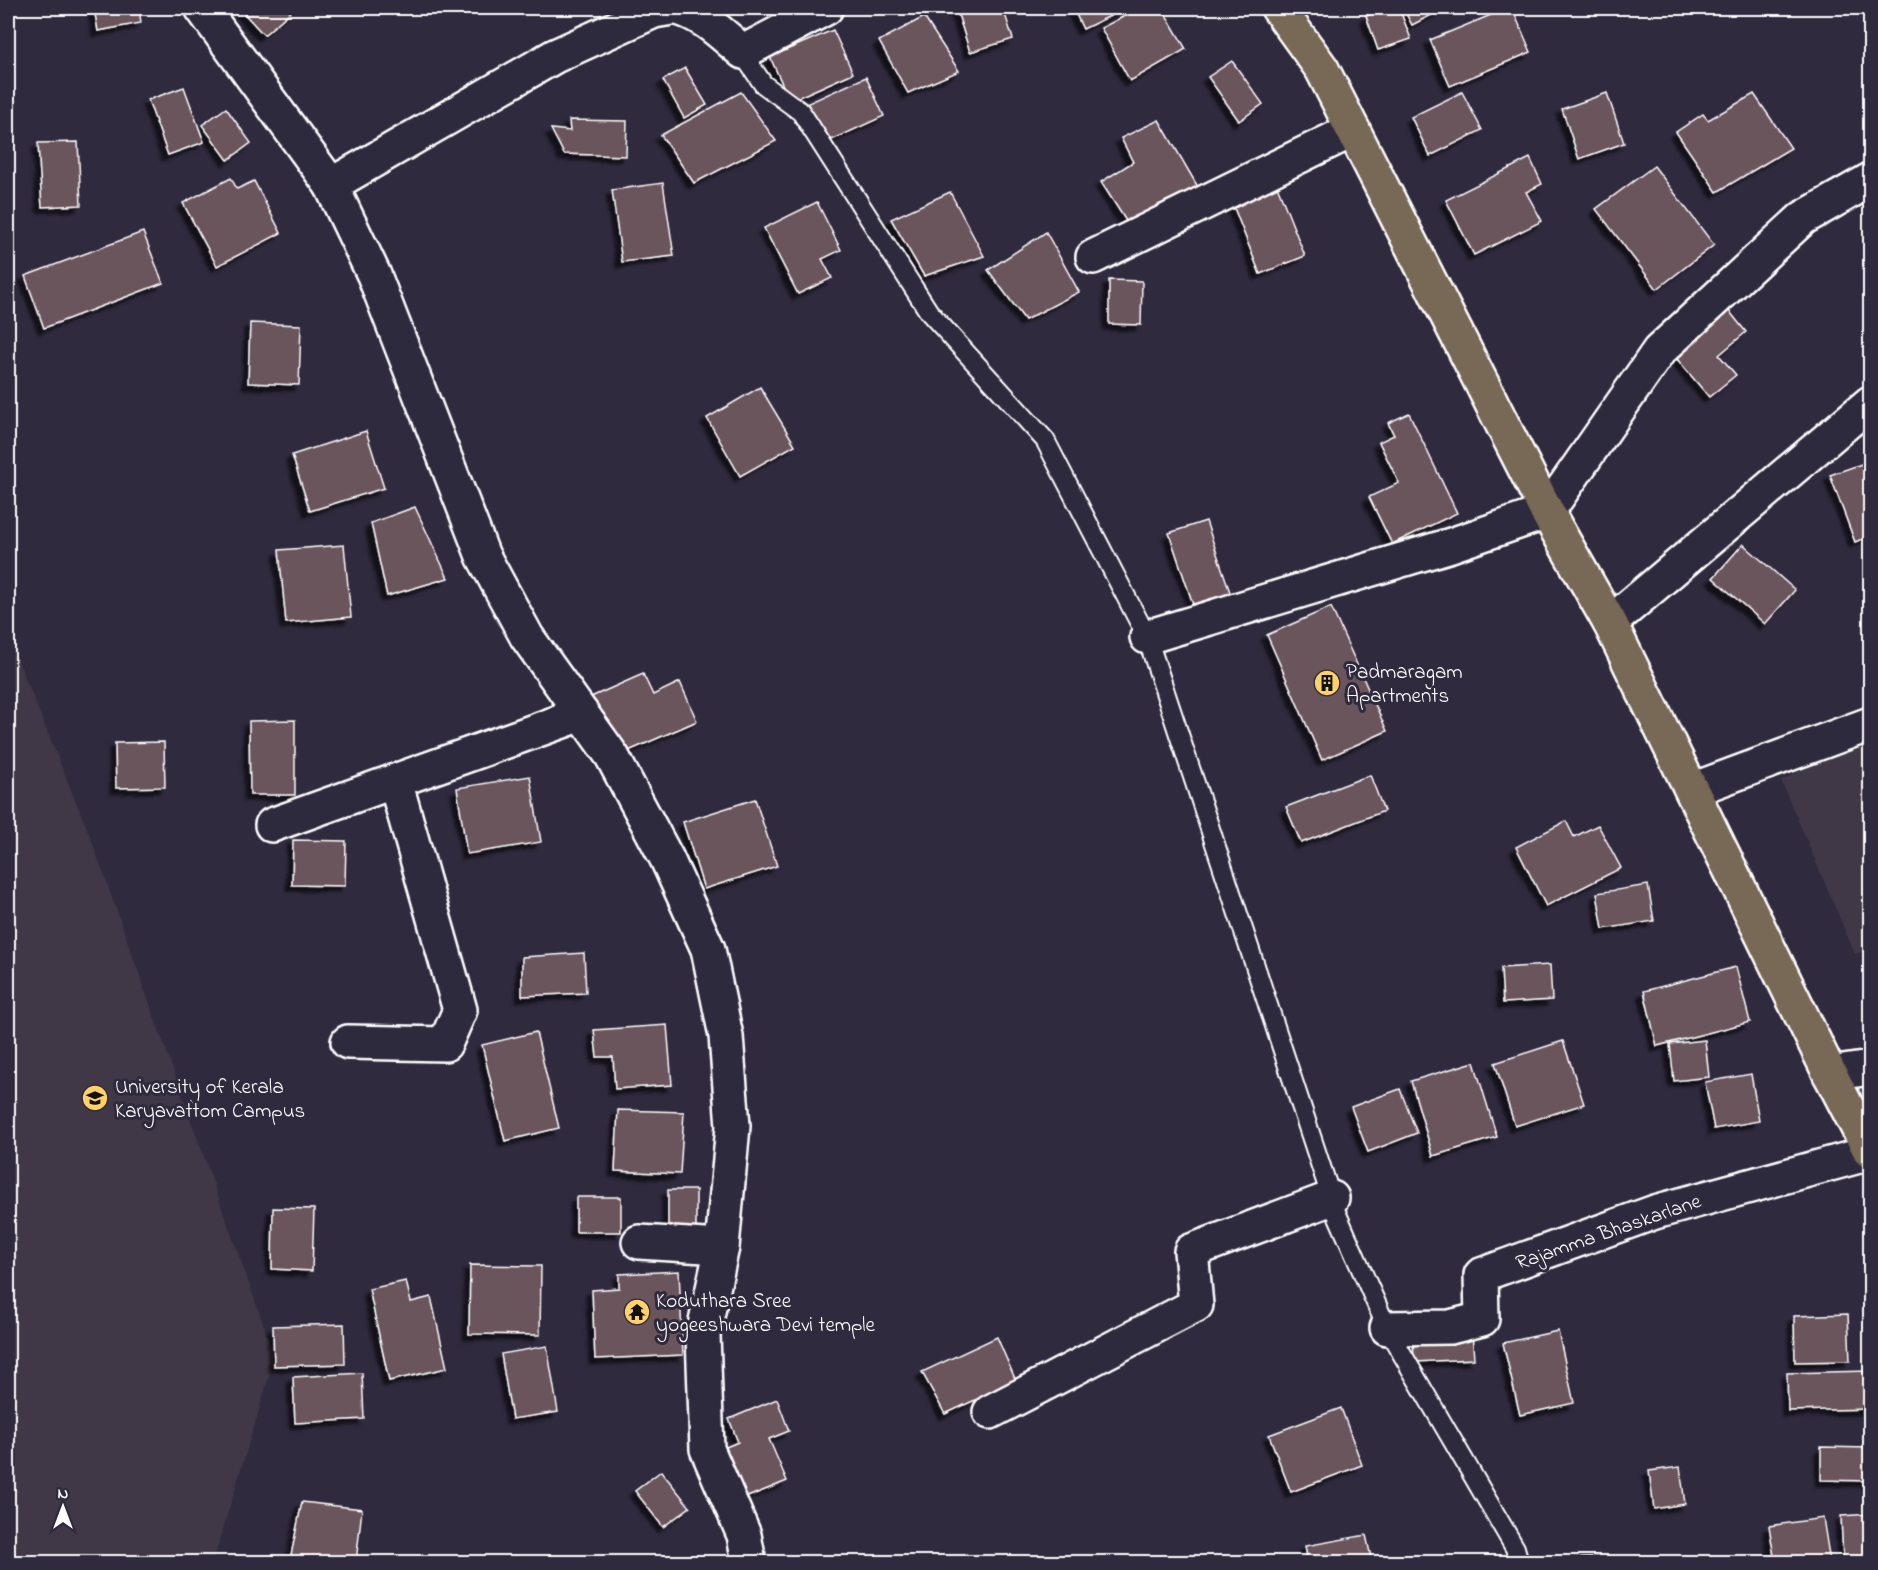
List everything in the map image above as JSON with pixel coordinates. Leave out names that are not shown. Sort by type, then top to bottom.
[{"type":"main road","points":[[1278,8],[1322,69],[1547,513],[1610,623],[1870,1152]]},
{"type":"street","points":[[202,8],[331,185],[374,274],[483,555],[527,637],[612,756],[667,859],[708,949],[726,1036],[733,1126],[722,1247],[703,1335],[707,1449],[744,1535],[749,1563]]},
{"type":"street","points":[[331,185],[555,56],[654,11],[672,8]]},
{"type":"street","points":[[678,8],[709,23],[743,52],[826,8]]},
{"type":"street","points":[[1093,257],[1353,130]]},
{"type":"street","points":[[1147,637],[1451,545],[1547,513],[1659,351],[1803,218],[1866,192]]},
{"type":"street","points":[[1610,623],[1870,403]]},
{"type":"street","points":[[272,825],[582,714]]},
{"type":"street","points":[[1692,790],[1870,724]]},
{"type":"street","points":[[348,1042],[445,1044],[460,1010],[395,781]]},
{"type":"street","points":[[1830,1074],[1870,1068]]},
{"type":"street","name":"Rajamma Bhaskarlane","points":[[1387,1328],[1450,1327],[1482,1319],[1481,1275],[1655,1212],[1870,1152]]},
{"type":"street","points":[[990,1412],[1196,1305],[1191,1251],[1332,1198]]},
{"type":"street","points":[[639,1242],[722,1247]]},
{"type":"lane","points":[[699,8],[743,52],[763,84],[801,112],[929,312],[1045,440],[1147,637],[1332,1198],[1387,1328],[1515,1548],[1519,1563]]},
{"type":"shaded area","name":"University of Kerala Karyavattom Campus","points":[[8,636],[91,838],[275,1357],[213,1562],[8,1562]]},
{"type":"shaded area","points":[[1870,739],[1870,950],[1855,954],[1781,781],[1845,748]]},
{"type":"building","points":[[94,8],[139,8],[141,23],[98,31]]},
{"type":"building","points":[[239,8],[295,8],[264,35]]},
{"type":"building","points":[[956,8],[1003,8],[1013,39],[970,52]]},
{"type":"building","points":[[1073,8],[1127,8],[1083,29]]},
{"type":"building","points":[[1140,8],[1162,8],[1186,49],[1130,81],[1101,28]]},
{"type":"building","points":[[1399,8],[1411,39],[1378,50],[1366,16]]},
{"type":"building","points":[[1403,8],[1445,8],[1412,25]]},
{"type":"building","points":[[1512,8],[1531,52],[1450,86],[1430,40]]},
{"type":"building","points":[[924,17],[959,71],[908,93],[879,41]]},
{"type":"building","points":[[833,30],[853,73],[790,101],[770,57]]},
{"type":"building","points":[[1232,61],[1263,104],[1239,121],[1208,77]]},
{"type":"building","points":[[685,68],[707,105],[684,118],[663,80]]},
{"type":"building","points":[[866,77],[884,116],[825,143],[806,104]]},
{"type":"building","points":[[184,87],[204,142],[168,155],[148,100]]},
{"type":"building","points":[[741,92],[776,141],[694,183],[661,135]]},
{"type":"building","points":[[1462,92],[1482,130],[1430,156],[1411,117]]},
{"type":"building","points":[[1607,93],[1624,143],[1579,159],[1562,109]]},
{"type":"building","points":[[1754,94],[1791,148],[1717,192],[1676,132],[1703,114],[1708,120]]},
{"type":"building","points":[[226,108],[251,143],[228,160],[202,125]]},
{"type":"building","points":[[569,120],[627,121],[626,156],[564,154],[551,129],[570,131]]},
{"type":"building","points":[[1159,120],[1198,187],[1128,224],[1101,182],[1133,162],[1121,138]]},
{"type":"building","points":[[78,142],[81,205],[42,207],[38,143]]},
{"type":"building","points":[[1530,158],[1542,184],[1526,192],[1542,221],[1474,255],[1446,200]]},
{"type":"building","points":[[1654,166],[1714,245],[1657,289],[1596,209]]},
{"type":"building","points":[[231,178],[237,189],[254,181],[281,233],[217,266],[183,203]]},
{"type":"building","points":[[1274,178],[1305,256],[1260,274],[1229,195]]},
{"type":"building","points":[[663,183],[674,256],[622,262],[612,190]]},
{"type":"building","points":[[950,192],[984,256],[924,276],[891,219]]},
{"type":"building","points":[[817,202],[841,250],[822,259],[832,278],[798,294],[764,228]]},
{"type":"building","points":[[143,232],[163,283],[44,328],[25,276]]},
{"type":"building","points":[[1046,232],[1079,292],[1025,320],[988,270]]},
{"type":"building","points":[[1109,280],[1142,281],[1141,325],[1109,324]]},
{"type":"building","points":[[1722,302],[1746,332],[1719,355],[1736,375],[1709,397],[1667,347]]},
{"type":"building","points":[[250,323],[301,325],[299,385],[248,383]]},
{"type":"building","points":[[760,387],[795,445],[740,476],[707,418]]},
{"type":"building","points":[[1409,413],[1457,513],[1392,544],[1369,497],[1399,483],[1379,442],[1394,435],[1388,423]]},
{"type":"building","points":[[366,431],[384,488],[310,511],[292,455]]},
{"type":"building","points":[[1870,461],[1870,536],[1855,542],[1830,475]]},
{"type":"building","points":[[415,507],[448,578],[387,596],[371,523]]},
{"type":"building","points":[[1206,521],[1234,604],[1197,616],[1169,533]]},
{"type":"building","points":[[1743,544],[1795,590],[1765,624],[1713,578]]},
{"type":"building","points":[[344,545],[351,617],[286,623],[279,550]]},
{"type":"building","name":"Padmaragam Apartments","points":[[1331,607],[1387,731],[1322,760],[1267,635]]},
{"type":"building","points":[[643,674],[653,695],[680,682],[697,721],[617,756],[591,697]]},
{"type":"building","points":[[295,720],[295,795],[250,795],[249,721]]},
{"type":"building","points":[[164,742],[165,787],[116,788],[115,743]]},
{"type":"building","points":[[1370,775],[1384,811],[1301,843],[1286,807]]},
{"type":"building","points":[[530,776],[541,842],[467,854],[457,788]]},
{"type":"building","points":[[755,799],[777,866],[704,889],[683,822]]},
{"type":"building","points":[[1566,821],[1574,837],[1598,825],[1621,868],[1546,906],[1516,847]]},
{"type":"building","points":[[293,840],[346,841],[345,886],[292,885]]},
{"type":"building","points":[[1648,885],[1654,921],[1603,929],[1597,893]]},
{"type":"building","points":[[584,953],[586,993],[522,996],[522,957]]},
{"type":"building","points":[[1550,965],[1552,1000],[1503,1003],[1501,968]]},
{"type":"building","points":[[1736,967],[1750,1022],[1657,1046],[1644,991]]},
{"type":"building","points":[[667,1025],[672,1085],[615,1089],[613,1057],[597,1057],[594,1030]]},
{"type":"building","points":[[536,1032],[559,1128],[505,1141],[482,1045]]},
{"type":"building","points":[[1705,1040],[1709,1077],[1674,1081],[1670,1044]]},
{"type":"building","points":[[1563,1041],[1584,1104],[1515,1126],[1495,1063]]},
{"type":"building","points":[[1474,1062],[1497,1137],[1433,1156],[1411,1081]]},
{"type":"building","points":[[1751,1074],[1759,1121],[1714,1129],[1705,1082]]},
{"type":"building","points":[[1400,1089],[1417,1133],[1368,1152],[1351,1107]]},
{"type":"building","points":[[618,1110],[684,1112],[680,1174],[615,1171]]},
{"type":"building","points":[[668,1190],[696,1190],[696,1242],[668,1242]]},
{"type":"building","points":[[576,1197],[621,1197],[621,1232],[576,1232]]},
{"type":"building","points":[[273,1208],[314,1209],[312,1271],[272,1269]]},
{"type":"building","points":[[470,1265],[541,1266],[540,1335],[469,1334]]},
{"type":"building","name":"Koduthara Sree yogeeshwara Devi temple","points":[[679,1271],[683,1355],[595,1359],[592,1290],[619,1288],[619,1274]]},
{"type":"building","points":[[406,1281],[411,1302],[431,1297],[447,1368],[389,1381],[369,1289]]},
{"type":"building","points":[[1848,1314],[1850,1361],[1795,1362],[1794,1316]]},
{"type":"building","points":[[344,1324],[345,1364],[274,1366],[273,1326]]},
{"type":"building","points":[[1558,1331],[1574,1403],[1520,1415],[1503,1343]]},
{"type":"building","points":[[1472,1332],[1474,1359],[1414,1362],[1413,1335]]},
{"type":"building","points":[[997,1337],[1016,1381],[945,1414],[922,1372]]},
{"type":"building","points":[[547,1346],[558,1412],[512,1419],[501,1354]]},
{"type":"building","points":[[1870,1371],[1870,1409],[1788,1411],[1787,1373]]},
{"type":"building","points":[[362,1373],[364,1419],[295,1423],[293,1377]]},
{"type":"building","points":[[777,1399],[789,1431],[769,1439],[787,1481],[735,1502],[714,1452],[738,1442],[729,1419]]},
{"type":"building","points":[[1341,1408],[1362,1465],[1291,1492],[1269,1435]]},
{"type":"building","points":[[1821,1447],[1870,1448],[1870,1481],[1821,1480]]},
{"type":"building","points":[[1680,1467],[1685,1504],[1654,1509],[1649,1471]]},
{"type":"building","points":[[661,1471],[690,1507],[663,1527],[635,1491]]},
{"type":"building","points":[[302,1502],[362,1509],[356,1562],[290,1560]]},
{"type":"building","points":[[1870,1514],[1870,1557],[1843,1558],[1841,1516]]},
{"type":"building","points":[[1823,1518],[1830,1562],[1775,1562],[1769,1526]]},
{"type":"building","points":[[1366,1535],[1372,1562],[1308,1562],[1305,1546]]},
{"type":"building","points":[[1606,1557],[1606,1562],[1543,1562],[1543,1560]]},
{"type":"place","name":"Padmaragam Apartments","points":[[1327,683]]},
{"type":"place","name":"University of Kerala Karyavattom Campus","points":[[95,1098]]},
{"type":"place","name":"Koduthara Sree yogeeshwara Devi temple","points":[[637,1312]]}]
